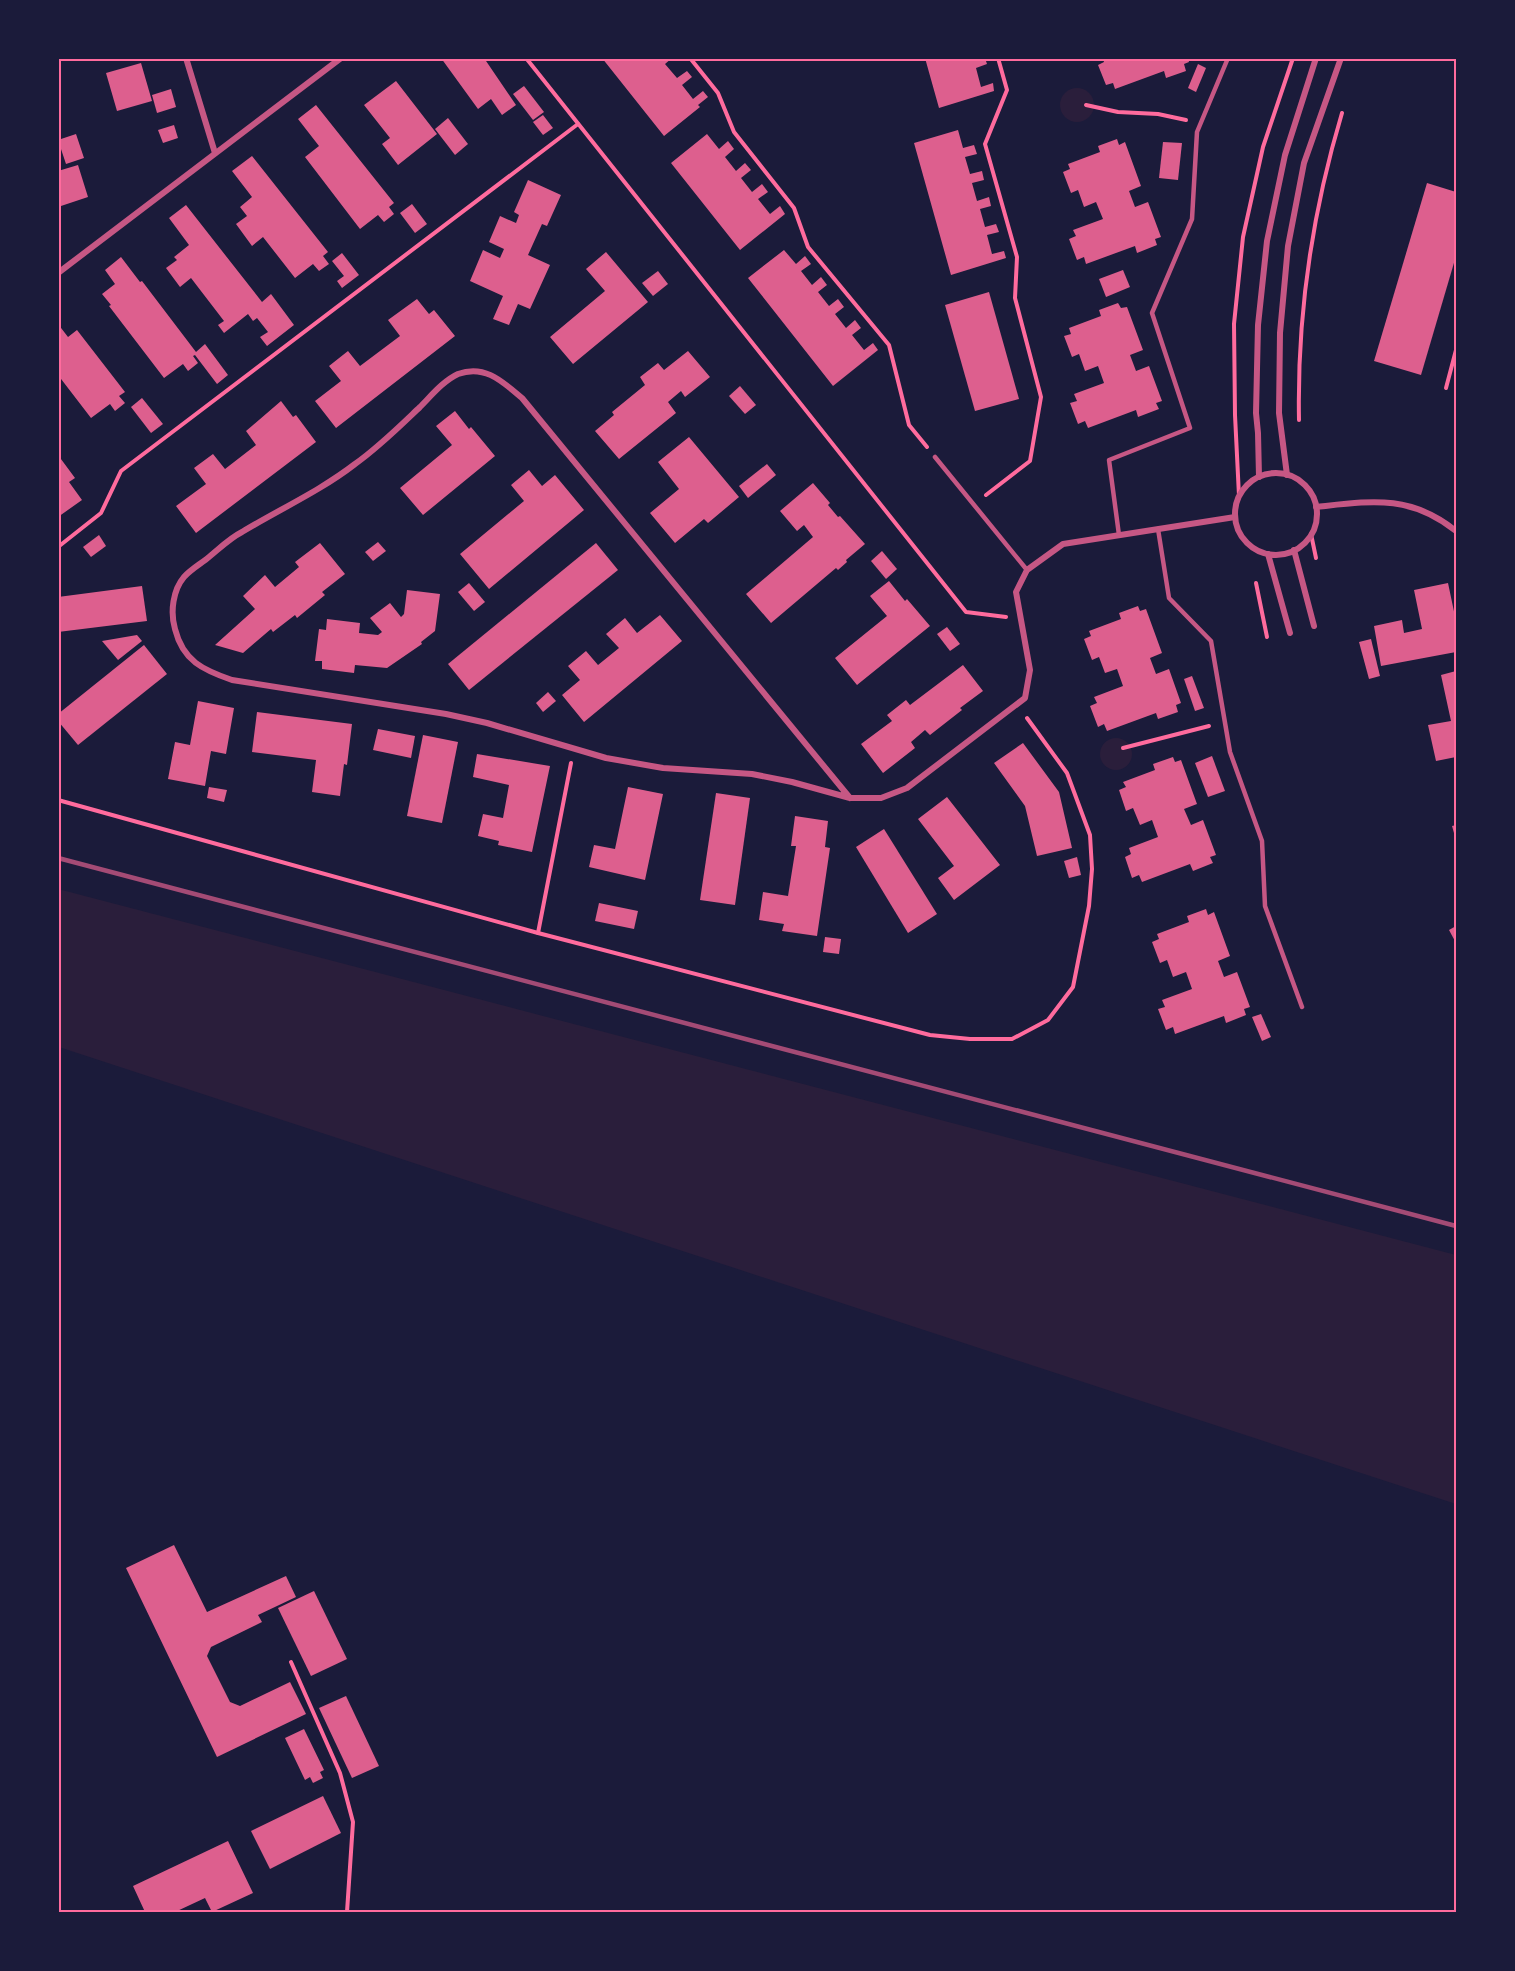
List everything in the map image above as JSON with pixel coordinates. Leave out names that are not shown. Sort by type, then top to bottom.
[{"type":"street","points":[[186,58],[215,153]]},
{"type":"street","points":[[58,273],[341,58]]},
{"type":"street","points":[[1258,477],[1257,325],[1267,241],[1285,155],[1316,58]]},
{"type":"street","points":[[1287,475],[1280,435],[1279,413],[1280,333],[1288,246],[1304,163],[1341,58]]},
{"type":"street","points":[[850,798],[522,398],[484,371],[458,374],[446,382],[388,438],[357,463],[325,486],[240,533],[184,577],[173,604],[172,618],[183,649],[194,663],[232,680],[456,716],[487,723],[606,759],[663,768],[752,774],[850,798],[881,798],[907,788],[1025,698],[1030,670],[1016,592],[1027,570],[1063,544],[1235,518]]},
{"type":"street","points":[[1268,474],[1287,475],[1305,486],[1312,496],[1316,507],[1316,521],[1311,534],[1304,543],[1282,555],[1268,555],[1251,546],[1237,528],[1235,518],[1239,495],[1258,477],[1268,474]]},
{"type":"street","points":[[1316,507],[1369,501],[1401,503],[1438,517],[1456,531]]},
{"type":"street","points":[[1294,550],[1314,626]]},
{"type":"street","points":[[1268,555],[1290,633]]},
{"type":"lane","points":[[1119,535],[1109,460],[1190,428],[1152,313],[1192,219],[1197,132],[1228,58]]},
{"type":"lane","points":[[934,457],[1027,570]]},
{"type":"lane","points":[[1158,530],[1169,598],[1211,641],[1230,752],[1262,841],[1266,906],[1302,1007]]},
{"type":"path","points":[[525,58],[966,612],[1021,619]]},
{"type":"path","points":[[690,58],[718,93],[734,132],[794,208],[808,247],[889,345],[909,425],[934,457]]},
{"type":"path","points":[[973,505],[1030,461],[1041,397],[1015,298],[1017,256],[985,144],[1007,90],[998,58]]},
{"type":"path","points":[[1086,105],[1118,112],[1168,115],[1201,124]]},
{"type":"path","points":[[1299,424],[1301,334],[1309,249],[1325,170],[1344,107]]},
{"type":"path","points":[[58,547],[101,513],[121,471],[578,124]]},
{"type":"path","points":[[1446,388],[1456,350]]},
{"type":"path","points":[[1256,577],[1267,637]]},
{"type":"path","points":[[58,800],[538,933],[930,1035],[970,1039],[1012,1039],[1048,1020],[1073,987],[1089,906],[1092,870],[1090,835],[1067,773],[1017,705]]},
{"type":"path","points":[[1123,748],[1225,722]]},
{"type":"path","points":[[538,933],[573,749]]},
{"type":"path","points":[[291,1662],[340,1773],[353,1822],[347,1912]]},
{"type":"shaded area","points":[[1077,88],[1089,93],[1094,105],[1089,117],[1077,122],[1065,117],[1060,105],[1065,93]]},
{"type":"shaded area","points":[[1116,738],[1128,742],[1132,754],[1128,766],[1116,770],[1104,766],[1100,754],[1104,742]]},
{"type":"shaded area","points":[[58,889],[1456,1255],[1456,1504],[59,1047]]},
{"type":"building","points":[[441,58],[484,58],[516,105],[502,115],[491,99],[478,109]]},
{"type":"building","points":[[602,58],[672,58],[665,64],[677,78],[687,71],[692,77],[682,85],[693,99],[703,91],[708,97],[698,105],[700,107],[664,136]]},
{"type":"building","points":[[925,58],[985,58],[987,64],[976,68],[981,87],[993,83],[994,91],[939,108]]},
{"type":"building","points":[[1103,58],[1188,58],[1189,62],[1184,64],[1186,71],[1166,78],[1164,71],[1115,89],[1113,83],[1106,85],[1098,65],[1104,62]]},
{"type":"building","points":[[141,63],[152,101],[117,111],[106,73]]},
{"type":"building","points":[[1198,64],[1206,68],[1196,92],[1188,88]]},
{"type":"building","points":[[396,81],[437,134],[398,165],[382,144],[390,138],[364,105]]},
{"type":"building","points":[[524,86],[544,112],[533,120],[513,94]]},
{"type":"building","points":[[171,89],[176,107],[157,113],[152,95]]},
{"type":"building","points":[[316,105],[394,203],[389,207],[394,214],[384,222],[378,215],[360,229],[305,157],[319,146],[298,119]]},
{"type":"building","points":[[543,115],[553,128],[543,135],[533,122]]},
{"type":"building","points":[[448,118],[468,144],[455,155],[435,129]]},
{"type":"building","points":[[174,125],[178,138],[163,143],[158,130]]},
{"type":"building","points":[[958,130],[963,148],[974,145],[977,154],[965,157],[970,174],[982,171],[984,180],[972,183],[977,201],[989,197],[991,206],[980,209],[985,227],[996,224],[999,232],[987,235],[992,254],[1004,251],[1006,258],[951,275],[914,143]]},
{"type":"building","points":[[76,134],[84,158],[66,164],[58,140]]},
{"type":"building","points":[[707,134],[719,149],[728,141],[734,149],[725,157],[736,171],[745,163],[751,170],[741,178],[752,192],[762,184],[768,192],[758,199],[770,214],[780,206],[785,214],[740,250],[671,163]]},
{"type":"building","points":[[1117,139],[1119,145],[1125,142],[1141,186],[1129,191],[1135,207],[1148,202],[1161,237],[1155,239],[1157,245],[1137,253],[1135,246],[1086,264],[1084,257],[1077,260],[1069,239],[1076,236],[1073,230],[1103,219],[1096,202],[1084,207],[1078,190],[1071,193],[1063,172],[1070,169],[1068,164],[1100,152],[1098,146]]},
{"type":"building","points":[[1163,142],[1182,143],[1178,180],[1159,178]]},
{"type":"building","points":[[252,156],[328,252],[323,256],[329,264],[319,271],[313,264],[295,278],[263,237],[252,246],[236,224],[247,216],[240,207],[252,197],[232,171]]},
{"type":"building","points":[[78,165],[88,197],[58,207],[58,171]]},
{"type":"building","points":[[528,180],[561,195],[547,226],[542,224],[528,255],[550,265],[530,309],[518,304],[509,325],[493,319],[503,296],[470,281],[483,250],[500,258],[504,249],[489,242],[500,216],[516,223],[519,215],[514,212]]},
{"type":"building","points":[[1427,183],[1456,192],[1456,256],[1421,375],[1374,361]]},
{"type":"building","points":[[412,204],[427,224],[415,233],[400,213]]},
{"type":"building","points":[[186,205],[262,302],[271,294],[294,325],[267,346],[260,337],[268,332],[257,318],[253,321],[248,314],[224,333],[218,325],[224,321],[191,278],[180,287],[166,268],[177,260],[174,257],[189,245],[169,218]]},
{"type":"building","points":[[784,250],[796,264],[805,256],[811,264],[801,271],[812,285],[821,277],[827,285],[818,292],[829,306],[838,299],[844,307],[835,314],[846,328],[855,320],[861,328],[852,335],[864,350],[873,343],[878,350],[833,386],[748,278]]},
{"type":"building","points":[[606,252],[648,302],[573,364],[550,337],[605,291],[586,269]]},
{"type":"building","points":[[342,253],[359,275],[342,288],[337,281],[344,276],[332,261]]},
{"type":"building","points":[[121,257],[196,352],[205,344],[228,375],[217,384],[195,355],[193,356],[198,363],[188,371],[183,364],[164,378],[102,294],[115,284],[105,270]]},
{"type":"building","points":[[1123,270],[1130,287],[1106,297],[1099,279]]},
{"type":"building","points":[[658,271],[668,284],[653,296],[642,283]]},
{"type":"building","points":[[989,292],[1019,399],[975,411],[945,305]]},
{"type":"building","points":[[417,299],[429,314],[434,310],[455,336],[336,428],[315,401],[341,381],[329,366],[348,351],[360,366],[400,336],[388,320]]},
{"type":"building","points":[[1118,303],[1121,308],[1127,307],[1143,350],[1130,355],[1136,371],[1149,366],[1162,401],[1156,403],[1159,409],[1138,417],[1136,410],[1088,428],[1085,421],[1078,424],[1070,403],[1077,401],[1074,394],[1104,383],[1098,366],[1085,371],[1079,354],[1072,357],[1064,336],[1071,334],[1069,328],[1101,316],[1099,310]]},
{"type":"building","points":[[58,324],[68,337],[77,330],[125,392],[119,396],[125,403],[115,411],[110,404],[91,418],[58,375]]},
{"type":"building","points":[[688,351],[710,377],[685,397],[681,391],[668,402],[676,413],[619,459],[595,431],[614,415],[612,412],[645,385],[640,377],[658,363],[664,370]]},
{"type":"building","points":[[740,386],[756,405],[745,414],[729,396]]},
{"type":"building","points":[[142,398],[163,424],[151,433],[131,407]]},
{"type":"building","points":[[281,401],[293,417],[296,415],[316,442],[196,533],[176,506],[206,484],[194,468],[213,454],[225,469],[256,445],[246,431]]},
{"type":"building","points":[[455,411],[495,456],[423,515],[400,488],[452,445],[436,426]]},
{"type":"building","points":[[689,437],[739,497],[708,523],[704,519],[675,543],[650,513],[679,489],[658,462]]},
{"type":"building","points":[[58,455],[75,478],[69,482],[82,500],[58,517]]},
{"type":"building","points":[[767,464],[776,475],[748,498],[739,486]]},
{"type":"building","points":[[529,470],[542,486],[555,475],[584,510],[489,589],[460,554],[524,501],[511,485]]},
{"type":"building","points":[[813,483],[830,503],[828,505],[838,517],[840,516],[865,544],[838,570],[836,568],[771,623],[746,594],[813,537],[804,525],[797,531],[780,511]]},
{"type":"building","points":[[99,535],[106,546],[91,557],[83,547]]},
{"type":"building","points":[[378,542],[386,551],[373,561],[365,552]]},
{"type":"building","points":[[320,543],[345,574],[322,592],[325,595],[297,618],[295,615],[273,632],[271,629],[243,653],[215,645],[255,609],[243,596],[265,575],[275,587],[299,567],[295,562]]},
{"type":"building","points":[[596,543],[618,570],[469,690],[448,664]]},
{"type":"building","points":[[882,551],[897,569],[886,579],[871,561]]},
{"type":"building","points":[[889,581],[930,626],[857,685],[835,658],[887,616],[870,596]]},
{"type":"building","points":[[469,583],[485,602],[474,611],[458,592]]},
{"type":"building","points":[[1448,583],[1456,621],[1456,652],[1381,666],[1374,626],[1402,620],[1404,633],[1422,629],[1414,590]]},
{"type":"building","points":[[142,586],[147,621],[58,632],[58,597]]},
{"type":"building","points":[[407,590],[440,594],[435,631],[421,642],[422,644],[387,668],[355,665],[354,673],[322,669],[322,661],[315,661],[319,629],[326,630],[327,619],[360,623],[359,633],[378,635],[382,632],[370,618],[390,603],[401,617],[404,614]]},
{"type":"building","points":[[1138,606],[1140,611],[1146,609],[1162,653],[1150,658],[1156,674],[1169,669],[1181,703],[1176,705],[1178,712],[1158,719],[1156,713],[1107,731],[1104,724],[1098,727],[1090,706],[1097,703],[1094,697],[1123,686],[1117,669],[1105,673],[1099,657],[1092,660],[1084,639],[1091,636],[1089,631],[1121,619],[1119,613]]},
{"type":"building","points":[[660,615],[682,641],[584,722],[562,695],[580,680],[568,666],[586,651],[598,665],[619,648],[606,634],[625,618],[637,633]]},
{"type":"building","points":[[947,627],[960,644],[950,651],[937,634]]},
{"type":"building","points":[[137,635],[142,641],[118,660],[102,641]]},
{"type":"building","points":[[1371,639],[1380,676],[1369,679],[1359,642]]},
{"type":"building","points":[[144,645],[167,674],[78,745],[58,721],[58,714]]},
{"type":"building","points":[[963,665],[983,691],[930,735],[925,730],[911,742],[915,748],[883,773],[861,744],[892,721],[887,715],[906,700],[910,705]]},
{"type":"building","points":[[1456,671],[1456,757],[1436,761],[1428,725],[1451,721],[1441,675]]},
{"type":"building","points":[[1192,676],[1204,708],[1195,711],[1184,679]]},
{"type":"building","points":[[548,692],[556,701],[543,712],[536,703]]},
{"type":"building","points":[[198,701],[234,708],[226,754],[211,751],[205,786],[168,779],[175,742],[190,745]]},
{"type":"building","points":[[257,712],[352,724],[347,765],[344,764],[340,796],[312,792],[316,760],[252,752]]},
{"type":"building","points":[[378,729],[415,736],[411,758],[373,750]]},
{"type":"building","points":[[423,735],[458,742],[442,823],[407,816]]},
{"type":"building","points":[[1023,743],[1059,792],[1072,848],[1037,856],[1025,806],[994,763]]},
{"type":"building","points":[[477,754],[550,766],[532,852],[498,845],[499,841],[478,836],[483,814],[503,818],[509,785],[473,777]]},
{"type":"building","points":[[1212,756],[1225,791],[1208,797],[1195,763]]},
{"type":"building","points":[[1173,757],[1175,762],[1181,760],[1197,804],[1184,809],[1191,825],[1203,820],[1216,855],[1210,857],[1213,863],[1193,871],[1190,864],[1142,882],[1139,875],[1132,878],[1125,857],[1131,854],[1129,848],[1158,837],[1152,820],[1140,825],[1133,808],[1126,811],[1119,790],[1126,787],[1123,782],[1155,770],[1153,764]]},
{"type":"building","points":[[209,787],[227,790],[224,802],[207,798]]},
{"type":"building","points":[[628,787],[663,794],[645,880],[589,867],[594,845],[615,849]]},
{"type":"building","points":[[716,793],[750,798],[735,905],[700,900]]},
{"type":"building","points":[[947,797],[1000,865],[954,900],[938,878],[954,866],[918,819]]},
{"type":"building","points":[[795,816],[828,821],[825,847],[830,848],[817,936],[782,931],[784,924],[759,920],[763,892],[788,896],[796,846],[791,846]]},
{"type":"building","points":[[1456,825],[1456,840],[1452,826]]},
{"type":"building","points":[[884,829],[937,914],[908,933],[856,847]]},
{"type":"building","points":[[1077,857],[1081,875],[1069,878],[1064,861]]},
{"type":"building","points":[[599,903],[638,911],[634,929],[595,921]]},
{"type":"building","points":[[1206,909],[1208,915],[1214,912],[1230,956],[1218,961],[1224,977],[1237,972],[1250,1007],[1244,1009],[1246,1015],[1226,1023],[1224,1016],[1175,1034],[1173,1027],[1166,1030],[1158,1009],[1165,1007],[1162,1000],[1192,989],[1186,972],[1173,977],[1167,960],[1160,963],[1152,942],[1159,939],[1157,934],[1189,922],[1187,916]]},
{"type":"building","points":[[1456,926],[1456,943],[1449,930]]},
{"type":"building","points":[[825,937],[841,939],[839,954],[823,952]]},
{"type":"building","points":[[1261,1014],[1271,1037],[1262,1041],[1252,1017]]},
{"type":"building","points":[[174,1545],[207,1612],[286,1576],[296,1597],[258,1615],[262,1622],[211,1647],[207,1656],[230,1702],[240,1706],[290,1682],[306,1714],[217,1757],[126,1568]]},
{"type":"building","points":[[314,1591],[347,1659],[311,1676],[278,1608]]},
{"type":"building","points":[[346,1696],[379,1766],[352,1778],[319,1708]]},
{"type":"building","points":[[304,1729],[324,1770],[320,1772],[323,1778],[313,1783],[310,1777],[305,1780],[285,1738]]},
{"type":"building","points":[[323,1796],[341,1833],[270,1869],[251,1831]]},
{"type":"building","points":[[228,1841],[253,1893],[212,1912],[205,1898],[175,1912],[145,1912],[133,1886]]},
{"type":"railway","points":[[58,858],[1456,1226]]}]
